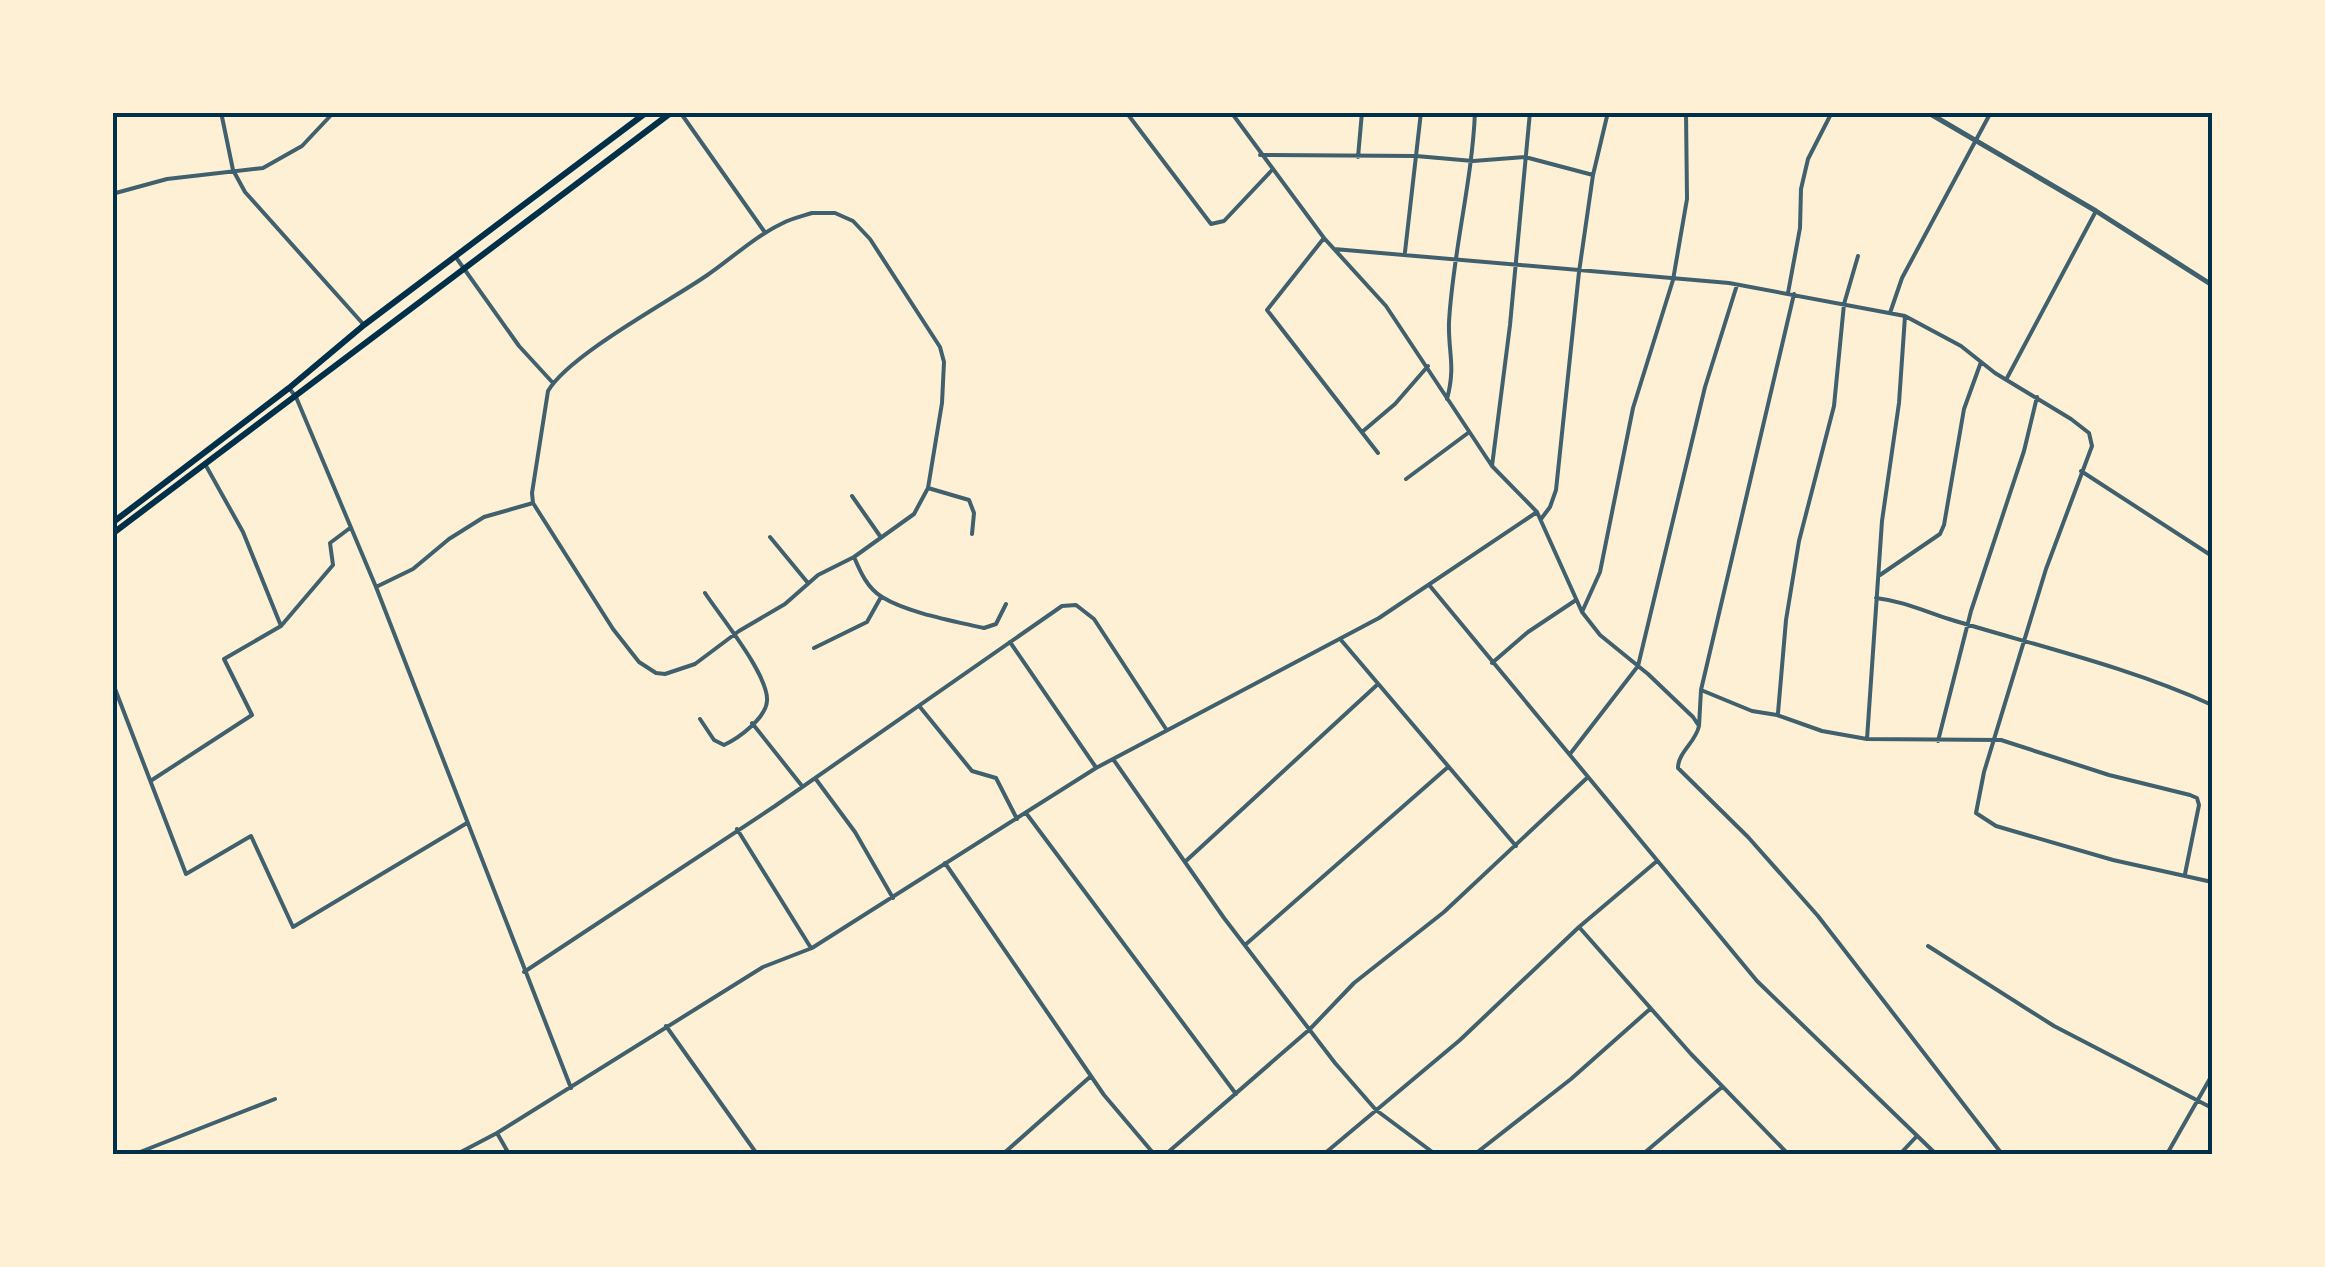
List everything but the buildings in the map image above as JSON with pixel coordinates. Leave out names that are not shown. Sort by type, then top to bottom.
[{"type":"main road","points":[[112,523],[647,112]]},
{"type":"main road","points":[[112,534],[676,112]]},
{"type":"street","points":[[221,112],[233,170],[245,192],[364,326]]},
{"type":"street","points":[[112,194],[167,180],[263,168],[297,150],[334,112]]},
{"type":"street","points":[[676,112],[766,232]]},
{"type":"street","points":[[1126,112],[1211,224],[1224,221],[1272,170]]},
{"type":"street","points":[[1231,112],[1324,238],[1386,306],[1492,466],[1537,512],[1582,612],[1600,635],[1638,666],[1698,726]]},
{"type":"street","points":[[1358,157],[1362,112]]},
{"type":"street","points":[[1405,254],[1421,112]]},
{"type":"street","points":[[1447,399],[1454,366],[1449,325],[1473,160],[1475,112]]},
{"type":"street","points":[[1492,466],[1530,112]]},
{"type":"street","points":[[1541,519],[1556,490],[1578,272],[1592,175],[1608,112]]},
{"type":"street","points":[[1582,612],[1600,572],[1634,408],[1673,280],[1687,198],[1686,112]]},
{"type":"street","points":[[1832,112],[1808,158],[1791,293],[1701,690],[1697,734],[1680,758],[1678,768],[1748,837],[1818,916],[2002,1154]]},
{"type":"street","points":[[1926,112],[2096,211],[2212,285]]},
{"type":"street","points":[[1890,314],[1902,278],[1992,112]]},
{"type":"street","points":[[1260,155],[1473,160],[1525,157],[1592,175]]},
{"type":"street","points":[[2007,378],[2096,211]]},
{"type":"street","points":[[812,213],[835,213],[853,222],[870,239],[929,326],[940,348],[944,378],[928,488],[914,514],[854,557],[818,575],[785,604],[695,664],[666,674],[656,674],[639,662],[613,629],[533,503],[548,391],[553,382],[606,341],[766,232],[812,213]]},
{"type":"street","points":[[1324,238],[1267,310],[1378,453]]},
{"type":"street","points":[[1334,249],[1738,284],[1905,316],[1961,346],[2089,433],[2092,446],[2086,467],[2081,471],[2024,640],[1976,813],[1983,820],[2113,860],[2212,882]]},
{"type":"street","points":[[456,256],[519,346],[553,382]]},
{"type":"street","points":[[1778,715],[1786,620],[1800,540],[1834,406],[1844,304],[1858,256]]},
{"type":"street","points":[[1570,754],[1638,666],[1705,387],[1738,284]]},
{"type":"street","points":[[1867,739],[1882,521],[1900,389],[1905,316]]},
{"type":"street","points":[[1879,575],[1940,534],[1964,409],[1981,362]]},
{"type":"street","points":[[1362,432],[1395,404],[1428,366]]},
{"type":"street","points":[[289,388],[376,587],[571,1088]]},
{"type":"street","points":[[1938,741],[2037,397]]},
{"type":"street","points":[[1406,479],[1468,433]]},
{"type":"street","points":[[204,464],[244,532],[281,626]]},
{"type":"street","points":[[2081,471],[2212,556]]},
{"type":"street","points":[[928,488],[968,500],[974,513],[972,534]]},
{"type":"street","points":[[852,496],[880,536]]},
{"type":"street","points":[[376,587],[413,569],[484,517],[533,503]]},
{"type":"street","points":[[457,1154],[763,968],[812,948],[1096,768],[1341,640],[1430,586],[1537,512]]},
{"type":"street","points":[[152,780],[252,715],[224,660],[281,626],[333,565],[330,543],[351,527]]},
{"type":"street","points":[[770,537],[809,584]]},
{"type":"street","points":[[854,557],[861,575],[881,596],[984,628],[996,624],[1006,604]]},
{"type":"street","points":[[1430,586],[1757,982],[1936,1154]]},
{"type":"street","points":[[700,719],[714,740],[724,744],[762,714],[767,703],[765,688],[705,593]]},
{"type":"street","points":[[814,648],[867,622],[881,596]]},
{"type":"street","points":[[1876,598],[1911,604],[2152,679],[2212,705]]},
{"type":"street","points":[[1492,662],[1576,600]]},
{"type":"street","points":[[524,972],[920,707],[1062,606],[1076,604],[1084,608],[1166,729]]},
{"type":"street","points":[[1341,640],[1516,846]]},
{"type":"street","points":[[1010,642],[1096,768]]},
{"type":"street","points":[[112,682],[186,874],[251,836],[293,927],[467,823]]},
{"type":"street","points":[[1185,862],[1378,684]]},
{"type":"street","points":[[1701,690],[1752,711],[1867,739],[1994,739],[2109,776],[2196,798],[2198,816],[2185,874]]},
{"type":"street","points":[[920,707],[972,771],[996,778],[1017,819]]},
{"type":"street","points":[[752,723],[802,786]]},
{"type":"street","points":[[1113,759],[1245,945],[1376,1110],[1435,1154]]},
{"type":"street","points":[[1245,945],[1448,767]]},
{"type":"street","points":[[1166,1154],[1310,1029],[1354,983],[1444,912],[1588,777]]},
{"type":"street","points":[[815,778],[855,832],[892,898]]},
{"type":"street","points":[[1026,813],[1236,1094]]},
{"type":"street","points":[[737,829],[812,948]]},
{"type":"street","points":[[1324,1154],[1460,1040],[1579,927],[1657,860]]},
{"type":"street","points":[[945,863],[1092,1076],[1154,1154]]},
{"type":"street","points":[[1579,927],[1650,1009],[1788,1154]]},
{"type":"street","points":[[1928,946],[2054,1026],[2212,1108]]},
{"type":"street","points":[[1475,1154],[1571,1079],[1650,1009]]},
{"type":"street","points":[[666,1026],[757,1154]]},
{"type":"street","points":[[1003,1154],[1092,1076]]},
{"type":"street","points":[[2167,1154],[2212,1076]]},
{"type":"street","points":[[1643,1154],[1722,1087]]},
{"type":"street","points":[[135,1154],[275,1099]]},
{"type":"street","points":[[497,1133],[509,1154]]},
{"type":"street","points":[[1900,1154],[1916,1136]]}]
